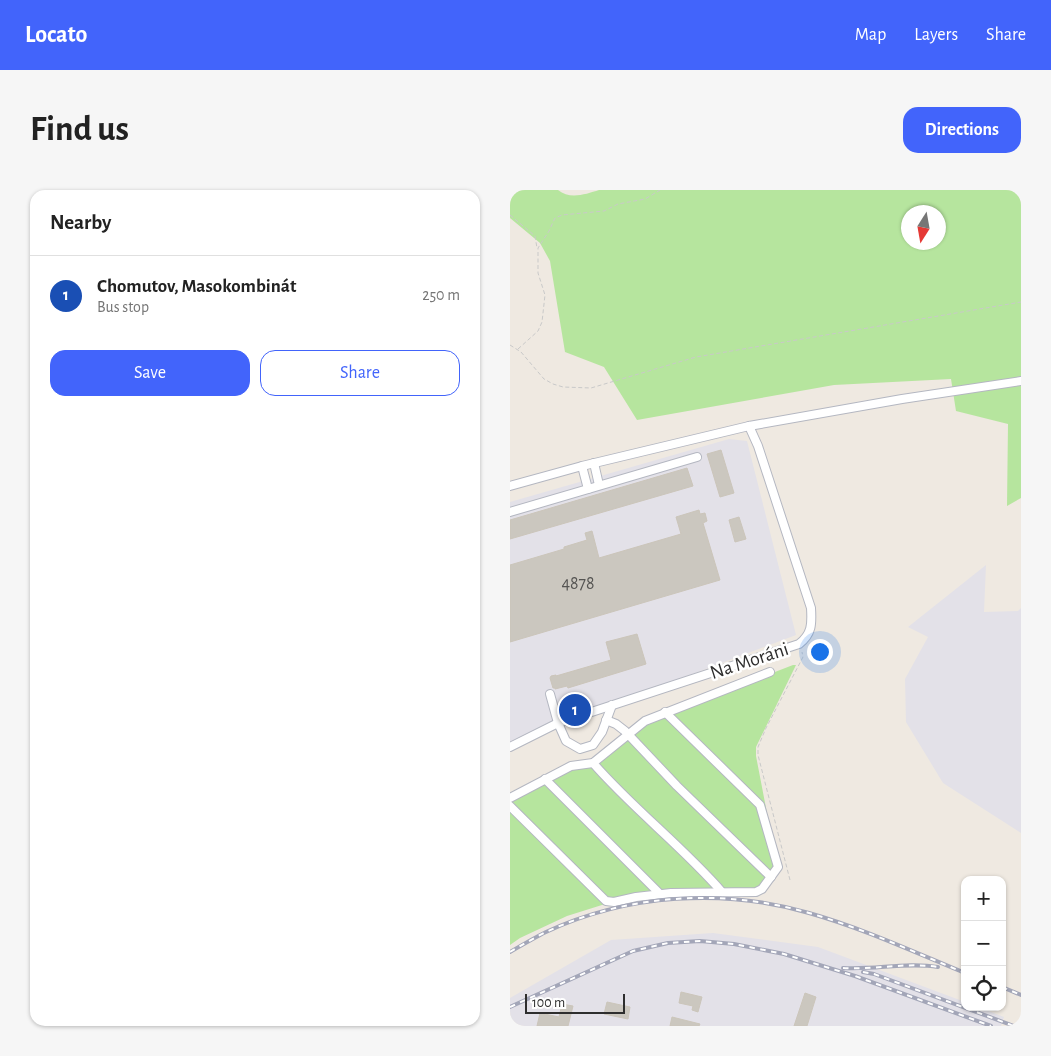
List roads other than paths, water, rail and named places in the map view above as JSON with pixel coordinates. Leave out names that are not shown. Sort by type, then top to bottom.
[{"type":"street","points":[[510,486],[582,466],[749,426],[902,399],[1021,381]]},
{"type":"street","name":"Na Moráni","points":[[510,748],[558,722],[799,644],[807,638],[812,625],[811,608],[758,446],[749,426]]},
{"type":"street","points":[[510,512],[698,457]]},
{"type":"street","points":[[594,463],[599,486]]},
{"type":"street","points":[[582,466],[588,489]]},
{"type":"street","points":[[510,798],[571,766],[593,763],[645,721],[770,672]]},
{"type":"street","points":[[550,694],[566,741],[580,749],[593,745],[602,732],[612,705]]},
{"type":"street","points":[[510,806],[606,901],[614,902],[660,894],[756,892],[762,889],[778,866],[760,805],[665,712]]},
{"type":"street","points":[[606,720],[616,724],[628,734],[677,786],[771,877]]},
{"type":"street","points":[[593,763],[722,892]]},
{"type":"street","points":[[545,779],[660,894]]},
{"type":"railway","points":[[510,952],[546,932],[577,919],[609,909],[676,899],[710,898],[777,905],[809,913],[868,933],[961,971]]},
{"type":"railway","points":[[510,1007],[633,951],[668,943],[700,941],[734,944],[784,954],[855,976],[991,1026]]},
{"type":"railway","points":[[843,968],[914,965],[938,967]]},
{"type":"railway","points":[[863,972],[874,974],[1014,1026]]},
{"type":"railway","points":[[1006,989],[1021,995]]},
{"type":"place","name":"Chomutov, Masokombinát","points":[[575,710]]}]
